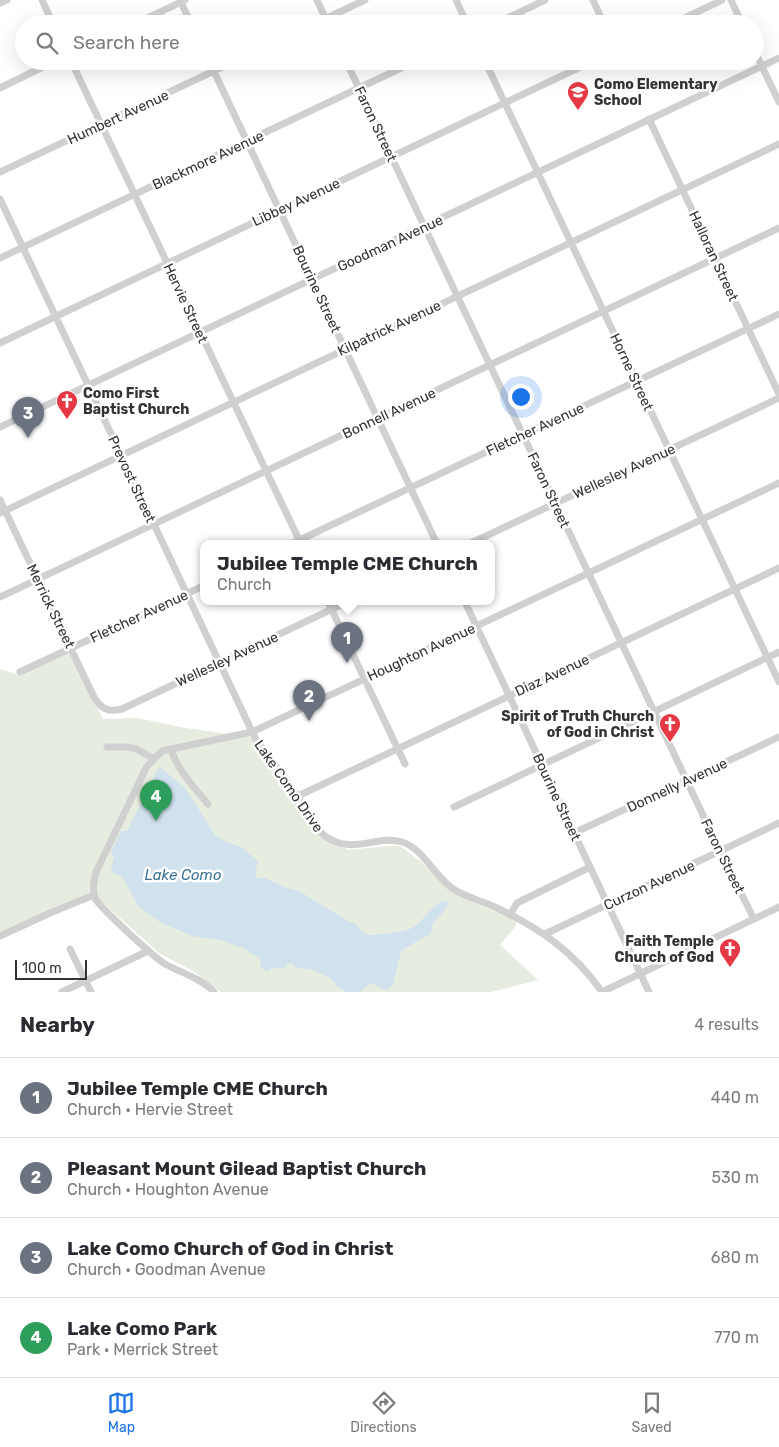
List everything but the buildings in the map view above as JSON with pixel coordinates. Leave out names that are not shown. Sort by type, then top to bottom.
[{"type":"street","points":[[0,3],[6,0]]},
{"type":"street","points":[[42,0],[50,15]]},
{"type":"street","points":[[317,0],[324,15]]},
{"type":"street","points":[[338,15],[365,0]]},
{"type":"street","points":[[456,0],[463,15]]},
{"type":"street","points":[[514,15],[545,0]]},
{"type":"street","points":[[593,0],[600,15]]},
{"type":"street","points":[[691,15],[722,0]]},
{"type":"street","points":[[731,0],[738,15]]},
{"type":"street","points":[[153,15],[182,1],[187,15]]},
{"type":"street","name":"Goodman Avenue","points":[[764,65],[779,58]]},
{"type":"street","points":[[0,88],[37,70]]},
{"type":"street","name":"Hervie Street","points":[[75,70],[299,540]]},
{"type":"street","name":"Faron Street","points":[[350,70],[654,713],[754,918]]},
{"type":"street","name":"Blackmore Avenue","points":[[0,258],[397,70]]},
{"type":"street","name":"Horne Street","points":[[489,70],[779,682]]},
{"type":"street","name":"Libbey Avenue","points":[[0,343],[574,70]]},
{"type":"street","name":"Goodman Avenue","points":[[0,428],[753,70]]},
{"type":"street","points":[[764,70],[779,102]]},
{"type":"street","name":"Humbert Avenue","points":[[0,172],[214,71]]},
{"type":"street","name":"Bourine Street","points":[[214,71],[435,540]]},
{"type":"street","name":"Halloran Street","points":[[649,119],[779,394]]},
{"type":"street","name":"Kilpatrick Avenue","points":[[2,512],[779,144]]},
{"type":"street","name":"Prevost Street","points":[[0,199],[252,732]]},
{"type":"street","name":"Bonnell Avenue","points":[[0,597],[779,228]]},
{"type":"street","name":"Fletcher Avenue","points":[[304,540],[779,314]]},
{"type":"street","name":"Wellesley Avenue","points":[[478,540],[779,398]]},
{"type":"street","name":"Houghton Avenue","points":[[153,758],[162,751],[252,732],[779,483]]},
{"type":"street","name":"Merrick Street","points":[[0,500],[2,512],[38,579],[70,648],[97,701],[106,710]]},
{"type":"street","name":"Diaz Avenue","points":[[298,796],[779,568]]},
{"type":"street","name":"Fletcher Avenue","points":[[20,672],[200,587]]},
{"type":"street","points":[[330,605],[405,764]]},
{"type":"street","name":"Wellesley Avenue","points":[[106,710],[115,711],[122,709],[341,605]]},
{"type":"street","name":"Bourine Street","points":[[466,605],[649,992]]},
{"type":"street","points":[[454,807],[779,652]]},
{"type":"street","name":"Lake Como Drive","points":[[252,732],[298,796],[315,825],[326,837],[357,845],[392,840],[406,843],[454,890],[510,915],[545,934],[569,953],[588,972],[602,992]]},
{"type":"street","name":"Donnelly Avenue","points":[[574,833],[779,737]]},
{"type":"street","points":[[107,747],[136,749],[153,758],[145,770],[96,872],[93,885],[94,895],[100,905],[148,951],[164,963],[204,983],[214,992]]},
{"type":"street","points":[[172,749],[178,766],[208,804]]},
{"type":"street","name":"Curzon Avenue","points":[[545,934],[779,823]]},
{"type":"street","points":[[510,915],[517,903],[590,867]]},
{"type":"street","points":[[0,936],[94,895]]},
{"type":"street","points":[[602,992],[779,907]]},
{"type":"street","points":[[70,948],[91,992]]},
{"type":"street","points":[[62,992],[148,951]]},
{"type":"shaded area","points":[[69,652],[103,719],[138,718],[185,728],[250,737],[324,839],[349,850],[400,846],[420,861],[453,893],[517,921],[515,927],[500,945],[538,980],[491,992],[221,992],[193,971],[159,953],[94,895],[0,934],[0,669],[19,675]]},
{"type":"water","name":"Lake Como","points":[[161,768],[185,788],[215,835],[224,841],[241,847],[258,861],[255,873],[257,878],[265,878],[284,887],[299,891],[357,925],[367,935],[410,929],[418,924],[439,903],[449,902],[433,923],[431,927],[433,931],[428,936],[401,951],[393,985],[387,990],[371,983],[360,992],[347,992],[338,987],[330,978],[313,970],[295,967],[292,963],[284,968],[272,968],[267,971],[261,968],[260,958],[243,948],[220,940],[192,936],[160,922],[138,906],[125,881],[121,876],[113,873],[111,867],[114,857],[111,852],[121,831],[127,831],[158,769]]},
{"type":"place","name":"Como Elementary School","points":[[578,111]]},
{"type":"place","name":"Como First Baptist Church","points":[[67,420]]},
{"type":"place","name":"Lake Como Church of God in Christ","points":[[28,438]]},
{"type":"place","name":"Jubilee Temple CME Church","points":[[347,663]]},
{"type":"place","name":"Pleasant Mount Gilead Baptist Church","points":[[309,721]]},
{"type":"place","name":"Spirit of Truth Church of God in Christ","points":[[670,743]]},
{"type":"place","name":"Lake Como Park","points":[[156,821]]},
{"type":"place","name":"Faith Temple Church of God","points":[[730,968]]}]
